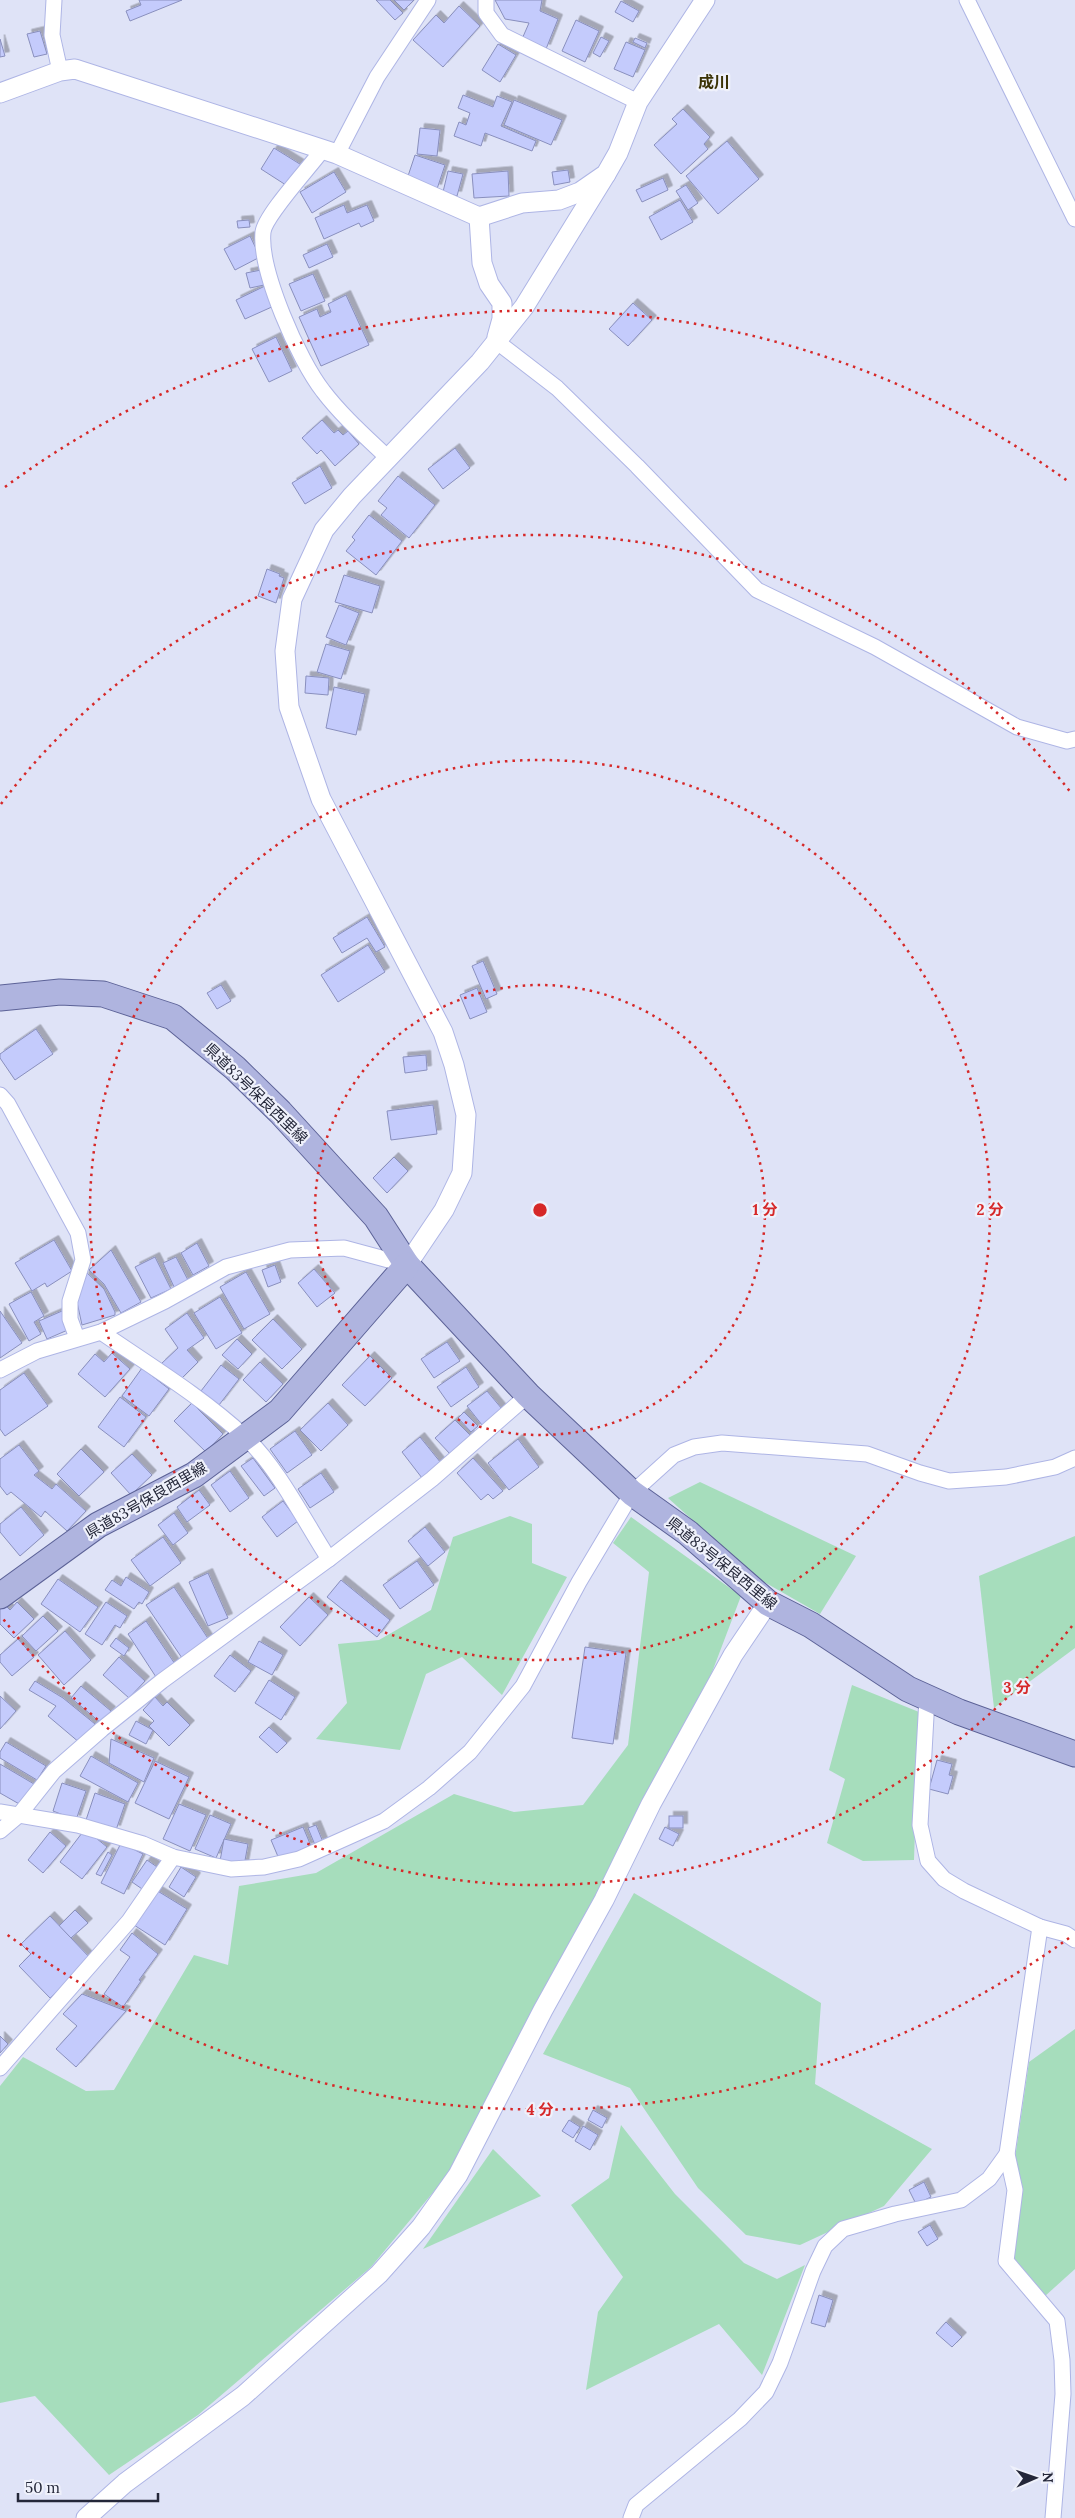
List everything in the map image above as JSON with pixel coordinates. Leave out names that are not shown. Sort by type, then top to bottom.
[{"type":"main road","name":"県道83号保良西里線","points":[[0,998],[60,992],[103,994],[173,1017],[234,1068],[280,1112],[376,1217],[407,1265],[528,1395],[632,1493],[688,1533],[768,1603],[811,1626],[866,1664],[908,1689],[968,1716],[1075,1754]]},
{"type":"main road","name":"県道83号保良西里線","points":[[0,1596],[98,1525],[194,1475],[280,1411],[407,1265]]},
{"type":"street","points":[[54,0],[52,35],[60,71]]},
{"type":"street","points":[[389,459],[350,422],[322,390],[297,346],[266,268],[263,232],[270,217],[330,152],[377,76],[428,0]]},
{"type":"street","points":[[486,0],[486,13],[502,36],[638,102]]},
{"type":"street","points":[[0,1370],[37,1351],[101,1332],[165,1301],[226,1267],[290,1250],[344,1248],[407,1265],[444,1210],[462,1173],[466,1115],[454,1065],[443,1032],[322,799],[289,707],[285,651],[292,599],[324,530],[352,496],[480,362],[524,306],[618,153],[638,102],[705,0]]},
{"type":"street","points":[[967,0],[1075,219]]},
{"type":"street","points":[[0,92],[60,71],[75,70],[115,81],[330,152],[479,217],[522,203],[558,200],[580,192],[606,174]]},
{"type":"street","points":[[479,217],[482,262],[489,284],[502,303],[502,319],[496,341]]},
{"type":"street","points":[[496,341],[557,388],[637,466],[757,590],[875,647],[1017,727],[1067,740],[1075,740]]},
{"type":"street","points":[[3,1103],[78,1233],[83,1260],[70,1301],[70,1319],[77,1338]]},
{"type":"street","points":[[101,1332],[192,1394],[246,1437],[272,1470],[329,1559]]},
{"type":"street","points":[[0,1832],[18,1815],[54,1771],[102,1729],[162,1681],[329,1559],[432,1480],[528,1395]]},
{"type":"street","points":[[0,1812],[78,1825],[143,1844],[173,1857],[231,1869],[264,1867],[299,1859],[384,1821],[430,1788],[470,1752],[524,1686],[579,1582],[632,1493],[674,1455],[694,1447],[722,1443],[866,1454],[949,1481],[1006,1477],[1055,1467],[1075,1458]]},
{"type":"street","points":[[86,2518],[125,2483],[243,2396],[379,2274],[422,2227],[458,2175],[542,2010],[604,1900],[651,1804],[733,1655],[768,1603]]},
{"type":"street","points":[[927,1698],[920,1825],[928,1861],[944,1879],[1040,1927],[1066,1934],[1075,1940]]},
{"type":"street","points":[[0,2068],[129,1921],[173,1857]]},
{"type":"street","points":[[1040,1927],[1007,2154],[1015,2190],[1006,2261],[1057,2321],[1062,2360],[1063,2394],[1052,2518]]},
{"type":"street","points":[[631,2518],[636,2505],[740,2419],[766,2392],[780,2363],[813,2271],[825,2246],[843,2229],[895,2214],[961,2200],[989,2179],[1007,2154]]},
{"type":"green space","points":[[700,1482],[856,1556],[820,1614],[757,1578],[668,1498]]},
{"type":"green space","points":[[510,1516],[532,1524],[532,1563],[567,1577],[502,1695],[462,1657],[426,1674],[400,1750],[316,1739],[347,1703],[338,1644],[379,1640],[431,1610],[453,1537]]},
{"type":"green space","points":[[631,1517],[741,1596],[706,1688],[450,2172],[371,2267],[198,2415],[109,2475],[35,2396],[0,2403],[0,2086],[23,2057],[86,2091],[114,2090],[194,1955],[228,1965],[239,1886],[316,1873],[454,1794],[514,1812],[583,1805],[628,1745],[649,1572],[613,1543]]},
{"type":"green space","points":[[1075,1536],[1075,1648],[994,1708],[979,1576]]},
{"type":"green space","points":[[852,1685],[919,1712],[914,1860],[863,1861],[827,1843],[845,1779],[829,1770]]},
{"type":"green space","points":[[634,1893],[821,2003],[815,2084],[932,2149],[884,2206],[800,2245],[746,2235],[698,2188],[630,2088],[543,2054]]},
{"type":"green space","points":[[1075,2029],[1075,2269],[1044,2297],[1013,2259],[1015,2158],[1029,2062]]},
{"type":"green space","points":[[621,2125],[675,2194],[744,2263],[777,2279],[805,2265],[762,2375],[719,2324],[586,2390],[598,2312],[623,2277],[571,2205],[609,2178]]},
{"type":"green space","points":[[493,2149],[541,2196],[423,2249]]},
{"type":"building","points":[[139,0],[182,0],[130,21],[126,11],[141,5]]},
{"type":"building","points":[[376,0],[390,0],[403,13],[395,20]]},
{"type":"building","points":[[394,0],[414,0],[404,10]]},
{"type":"building","points":[[495,0],[542,0],[540,11],[558,19],[546,49],[522,39],[529,23],[505,19]]},
{"type":"building","points":[[621,1],[639,11],[633,22],[615,12]]},
{"type":"building","points":[[459,6],[480,26],[443,67],[413,40],[436,15],[444,23]]},
{"type":"building","points":[[576,20],[599,31],[585,62],[562,51]]},
{"type":"building","points":[[40,31],[47,54],[34,57],[27,34]]},
{"type":"building","points":[[601,37],[609,41],[600,57],[593,53]]},
{"type":"building","points":[[635,38],[647,43],[645,48],[633,42]]},
{"type":"building","points":[[0,39],[5,56],[0,57]]},
{"type":"building","points":[[626,42],[645,50],[633,77],[614,69]]},
{"type":"building","points":[[498,44],[516,55],[500,82],[482,70]]},
{"type":"building","points":[[463,95],[493,107],[497,96],[512,102],[501,126],[536,141],[532,151],[485,133],[481,146],[454,136],[459,122],[466,125],[470,113],[458,108]]},
{"type":"building","points":[[514,100],[562,120],[551,145],[504,125]]},
{"type":"building","points":[[683,109],[710,137],[704,144],[708,149],[681,174],[654,145],[677,124],[672,119]]},
{"type":"building","points":[[420,128],[440,130],[437,156],[417,154]]},
{"type":"building","points":[[727,141],[759,179],[718,214],[686,176]]},
{"type":"building","points":[[274,148],[303,166],[289,187],[261,169]]},
{"type":"building","points":[[415,155],[445,165],[437,189],[407,179]]},
{"type":"building","points":[[568,170],[570,182],[554,185],[552,172]]},
{"type":"building","points":[[448,171],[463,174],[457,196],[443,192]]},
{"type":"building","points":[[508,171],[509,196],[474,198],[472,174]]},
{"type":"building","points":[[334,172],[346,192],[312,213],[300,192]]},
{"type":"building","points":[[663,178],[668,190],[642,202],[636,190]]},
{"type":"building","points":[[686,185],[698,203],[688,210],[676,191]]},
{"type":"building","points":[[680,200],[693,222],[661,240],[649,217]]},
{"type":"building","points":[[344,205],[347,213],[367,205],[374,221],[361,227],[359,223],[324,239],[315,218]]},
{"type":"building","points":[[249,220],[250,227],[238,228],[237,221]]},
{"type":"building","points":[[250,236],[260,257],[235,270],[224,249]]},
{"type":"building","points":[[327,244],[333,257],[309,268],[303,255]]},
{"type":"building","points":[[261,270],[264,285],[250,288],[246,273]]},
{"type":"building","points":[[313,274],[325,301],[301,311],[289,284]]},
{"type":"building","points":[[265,286],[274,306],[245,319],[236,300]]},
{"type":"building","points":[[346,295],[369,345],[321,366],[299,317],[317,309],[320,317],[331,312],[328,304]]},
{"type":"building","points":[[633,303],[652,320],[628,346],[609,329]]},
{"type":"building","points":[[276,337],[292,371],[269,382],[252,349]]},
{"type":"building","points":[[322,420],[334,433],[338,430],[343,435],[348,431],[359,444],[335,466],[321,450],[317,454],[302,438]]},
{"type":"building","points":[[455,448],[470,468],[443,489],[428,469]]},
{"type":"building","points":[[320,466],[332,488],[305,504],[292,483]]},
{"type":"building","points":[[398,476],[435,505],[409,538],[381,515],[387,508],[378,501]]},
{"type":"building","points":[[369,515],[402,541],[376,575],[346,551],[355,540],[352,537]]},
{"type":"building","points":[[267,569],[280,574],[279,576],[284,578],[276,603],[258,596]]},
{"type":"building","points":[[344,575],[380,586],[372,613],[335,602]]},
{"type":"building","points":[[339,605],[359,613],[346,645],[326,637]]},
{"type":"building","points":[[326,644],[350,651],[341,679],[317,672]]},
{"type":"building","points":[[306,676],[329,678],[328,695],[305,693]]},
{"type":"building","points":[[334,687],[365,694],[356,735],[326,728]]},
{"type":"building","points":[[367,917],[385,947],[376,952],[367,938],[342,953],[333,938]]},
{"type":"building","points":[[368,945],[385,972],[338,1002],[321,975]]},
{"type":"building","points":[[483,961],[497,994],[486,999],[472,966]]},
{"type":"building","points":[[221,985],[231,1001],[217,1009],[207,993]]},
{"type":"building","points":[[477,988],[487,1012],[470,1019],[460,995]]},
{"type":"building","points":[[36,1029],[53,1054],[15,1080],[0,1058],[0,1054]]},
{"type":"building","points":[[426,1055],[427,1070],[405,1073],[403,1057]]},
{"type":"building","points":[[433,1105],[437,1134],[391,1140],[387,1111]]},
{"type":"building","points":[[394,1157],[408,1171],[387,1193],[373,1178]]},
{"type":"building","points":[[54,1240],[72,1271],[47,1287],[45,1283],[32,1291],[15,1263]]},
{"type":"building","points":[[197,1243],[209,1266],[193,1275],[181,1253]]},
{"type":"building","points":[[111,1250],[141,1302],[121,1313],[104,1284],[89,1270]]},
{"type":"building","points":[[155,1257],[171,1289],[151,1298],[135,1267]]},
{"type":"building","points":[[176,1257],[189,1282],[175,1289],[163,1263]]},
{"type":"building","points":[[275,1265],[281,1282],[268,1287],[262,1270]]},
{"type":"building","points":[[314,1269],[335,1293],[317,1307],[298,1283]]},
{"type":"building","points":[[86,1272],[104,1289],[115,1315],[82,1325],[77,1302]]},
{"type":"building","points":[[246,1272],[270,1314],[244,1329],[220,1287]]},
{"type":"building","points":[[31,1292],[44,1316],[34,1322],[41,1334],[29,1341],[9,1304]]},
{"type":"building","points":[[220,1297],[242,1333],[216,1349],[194,1313]]},
{"type":"building","points":[[0,1311],[22,1343],[0,1358]]},
{"type":"building","points":[[62,1311],[70,1329],[47,1339],[39,1321]]},
{"type":"building","points":[[187,1313],[204,1338],[187,1350],[198,1362],[179,1381],[161,1364],[178,1348],[165,1329]]},
{"type":"building","points":[[273,1319],[302,1349],[282,1369],[252,1340]]},
{"type":"building","points":[[237,1339],[252,1354],[238,1369],[222,1355]]},
{"type":"building","points":[[447,1342],[460,1361],[434,1378],[421,1359]]},
{"type":"building","points":[[112,1353],[130,1369],[105,1397],[78,1374],[95,1354],[104,1362]]},
{"type":"building","points":[[370,1356],[392,1378],[365,1406],[342,1385]]},
{"type":"building","points":[[260,1362],[283,1384],[266,1402],[243,1380]]},
{"type":"building","points":[[221,1365],[239,1379],[219,1405],[201,1391]]},
{"type":"building","points":[[466,1367],[479,1387],[451,1407],[437,1387]]},
{"type":"building","points":[[142,1368],[169,1389],[149,1416],[122,1396]]},
{"type":"building","points":[[24,1373],[48,1406],[5,1436],[0,1429],[0,1390]]},
{"type":"building","points":[[487,1391],[502,1409],[482,1425],[467,1406]]},
{"type":"building","points":[[120,1397],[146,1417],[124,1447],[98,1427]]},
{"type":"building","points":[[192,1403],[223,1434],[206,1452],[174,1421]]},
{"type":"building","points":[[328,1403],[348,1425],[321,1451],[300,1430]]},
{"type":"building","points":[[464,1412],[478,1426],[471,1432],[458,1418]]},
{"type":"building","points":[[455,1420],[471,1436],[451,1455],[435,1438]]},
{"type":"building","points":[[295,1431],[312,1455],[287,1473],[270,1449]]},
{"type":"building","points":[[420,1437],[441,1463],[422,1478],[402,1452]]},
{"type":"building","points":[[518,1439],[539,1467],[509,1490],[488,1463]]},
{"type":"building","points":[[19,1445],[39,1471],[34,1475],[52,1489],[56,1484],[86,1511],[67,1531],[45,1511],[41,1517],[11,1492],[7,1495],[0,1486],[0,1459]]},
{"type":"building","points":[[81,1449],[104,1472],[79,1496],[57,1474]]},
{"type":"building","points":[[132,1454],[152,1475],[131,1495],[111,1473]]},
{"type":"building","points":[[253,1458],[275,1488],[264,1496],[241,1466]]},
{"type":"building","points":[[473,1458],[503,1491],[493,1499],[488,1494],[481,1500],[457,1473]]},
{"type":"building","points":[[230,1471],[249,1498],[230,1512],[211,1485]]},
{"type":"building","points":[[321,1473],[334,1492],[310,1508],[298,1489]]},
{"type":"building","points":[[199,1490],[210,1505],[187,1522],[177,1507]]},
{"type":"building","points":[[283,1501],[298,1521],[277,1537],[262,1517]]},
{"type":"building","points":[[21,1507],[44,1535],[20,1556],[0,1532],[0,1524]]},
{"type":"building","points":[[174,1513],[188,1533],[173,1545],[158,1525]]},
{"type":"building","points":[[425,1527],[445,1552],[428,1566],[408,1541]]},
{"type":"building","points":[[163,1537],[181,1563],[150,1586],[131,1560]]},
{"type":"building","points":[[417,1561],[434,1585],[400,1609],[383,1585]]},
{"type":"building","points":[[208,1573],[228,1618],[208,1626],[189,1582]]},
{"type":"building","points":[[126,1577],[149,1592],[142,1604],[139,1602],[134,1609],[105,1590],[112,1580],[121,1586]]},
{"type":"building","points":[[58,1579],[98,1607],[80,1632],[41,1604]]},
{"type":"building","points":[[341,1580],[390,1620],[377,1637],[327,1597]]},
{"type":"building","points":[[174,1587],[209,1640],[182,1658],[146,1605]]},
{"type":"building","points":[[309,1597],[328,1615],[300,1646],[280,1627]]},
{"type":"building","points":[[17,1602],[34,1619],[14,1638],[0,1624],[0,1606],[3,1603],[10,1610]]},
{"type":"building","points":[[106,1602],[127,1616],[120,1628],[115,1625],[102,1645],[85,1634]]},
{"type":"building","points":[[43,1616],[58,1631],[36,1651],[22,1636]]},
{"type":"building","points":[[146,1621],[175,1664],[156,1677],[128,1634]]},
{"type":"building","points":[[65,1631],[91,1660],[64,1685],[38,1655]]},
{"type":"building","points":[[116,1638],[129,1648],[124,1656],[110,1646]]},
{"type":"building","points":[[18,1639],[34,1657],[12,1676],[0,1662],[0,1655]]},
{"type":"building","points":[[259,1641],[283,1655],[272,1675],[248,1662]]},
{"type":"building","points":[[585,1647],[626,1653],[613,1744],[572,1738]]},
{"type":"building","points":[[230,1655],[251,1671],[235,1692],[214,1676]]},
{"type":"building","points":[[119,1657],[145,1681],[129,1698],[103,1675]]},
{"type":"building","points":[[269,1680],[295,1697],[281,1720],[255,1703]]},
{"type":"building","points":[[35,1681],[63,1698],[95,1724],[80,1743],[48,1716],[56,1706],[29,1690]]},
{"type":"building","points":[[81,1686],[111,1711],[101,1723],[71,1698]]},
{"type":"building","points":[[0,1696],[16,1711],[0,1729]]},
{"type":"building","points":[[155,1697],[163,1706],[167,1702],[190,1725],[169,1746],[149,1726],[154,1721],[143,1710]]},
{"type":"building","points":[[136,1721],[153,1730],[146,1744],[129,1735]]},
{"type":"building","points":[[269,1727],[287,1743],[277,1753],[259,1737]]},
{"type":"building","points":[[111,1739],[154,1758],[144,1782],[109,1763]]},
{"type":"building","points":[[6,1742],[46,1766],[37,1780],[0,1758],[0,1752]]},
{"type":"building","points":[[91,1756],[138,1783],[128,1802],[80,1776]]},
{"type":"building","points":[[937,1760],[952,1764],[949,1775],[953,1776],[948,1794],[929,1789]]},
{"type":"building","points":[[155,1761],[189,1777],[169,1819],[135,1803]]},
{"type":"building","points":[[0,1764],[34,1784],[21,1805],[0,1793]]},
{"type":"building","points":[[62,1783],[86,1791],[76,1820],[53,1811]]},
{"type":"building","points":[[95,1793],[125,1804],[116,1830],[86,1820]]},
{"type":"building","points":[[179,1804],[206,1815],[190,1851],[163,1839]]},
{"type":"building","points":[[210,1815],[231,1824],[216,1858],[195,1849]]},
{"type":"building","points":[[669,1816],[683,1816],[683,1828],[669,1828]]},
{"type":"building","points":[[316,1825],[323,1842],[315,1845],[308,1828]]},
{"type":"building","points":[[303,1827],[311,1846],[279,1859],[271,1840]]},
{"type":"building","points":[[665,1827],[679,1834],[673,1846],[659,1839]]},
{"type":"building","points":[[85,1829],[107,1847],[82,1879],[60,1862]]},
{"type":"building","points":[[50,1832],[66,1846],[43,1873],[28,1860]]},
{"type":"building","points":[[224,1839],[248,1844],[244,1866],[220,1861]]},
{"type":"building","points":[[121,1843],[143,1854],[124,1894],[101,1883]]},
{"type":"building","points":[[108,1852],[112,1855],[101,1876],[96,1874]]},
{"type":"building","points":[[147,1860],[160,1869],[145,1891],[132,1882]]},
{"type":"building","points":[[181,1867],[196,1877],[184,1897],[169,1887]]},
{"type":"building","points":[[156,1890],[187,1909],[165,1945],[134,1925]]},
{"type":"building","points":[[75,1910],[88,1923],[71,1938],[59,1926]]},
{"type":"building","points":[[50,1916],[91,1959],[50,1998],[19,1966],[31,1954],[21,1944]]},
{"type":"building","points":[[132,1933],[158,1954],[139,1980],[141,1981],[123,2007],[104,1994],[130,1957],[120,1950]]},
{"type":"building","points":[[82,1994],[126,2011],[76,2067],[56,2049],[77,2026],[63,2014]]},
{"type":"building","points":[[0,2036],[8,2044],[0,2053]]},
{"type":"building","points":[[593,2110],[607,2118],[602,2128],[588,2120]]},
{"type":"building","points":[[569,2120],[580,2127],[573,2138],[562,2131]]},
{"type":"building","points":[[583,2126],[598,2135],[590,2150],[575,2141]]},
{"type":"building","points":[[924,2182],[931,2197],[916,2204],[909,2190]]},
{"type":"building","points":[[930,2225],[938,2239],[927,2246],[918,2232]]},
{"type":"building","points":[[819,2295],[833,2300],[825,2327],[811,2323]]},
{"type":"building","points":[[946,2322],[962,2337],[952,2347],[936,2333]]},
{"type":"district","name":"成川","points":[[714,82]]}]
